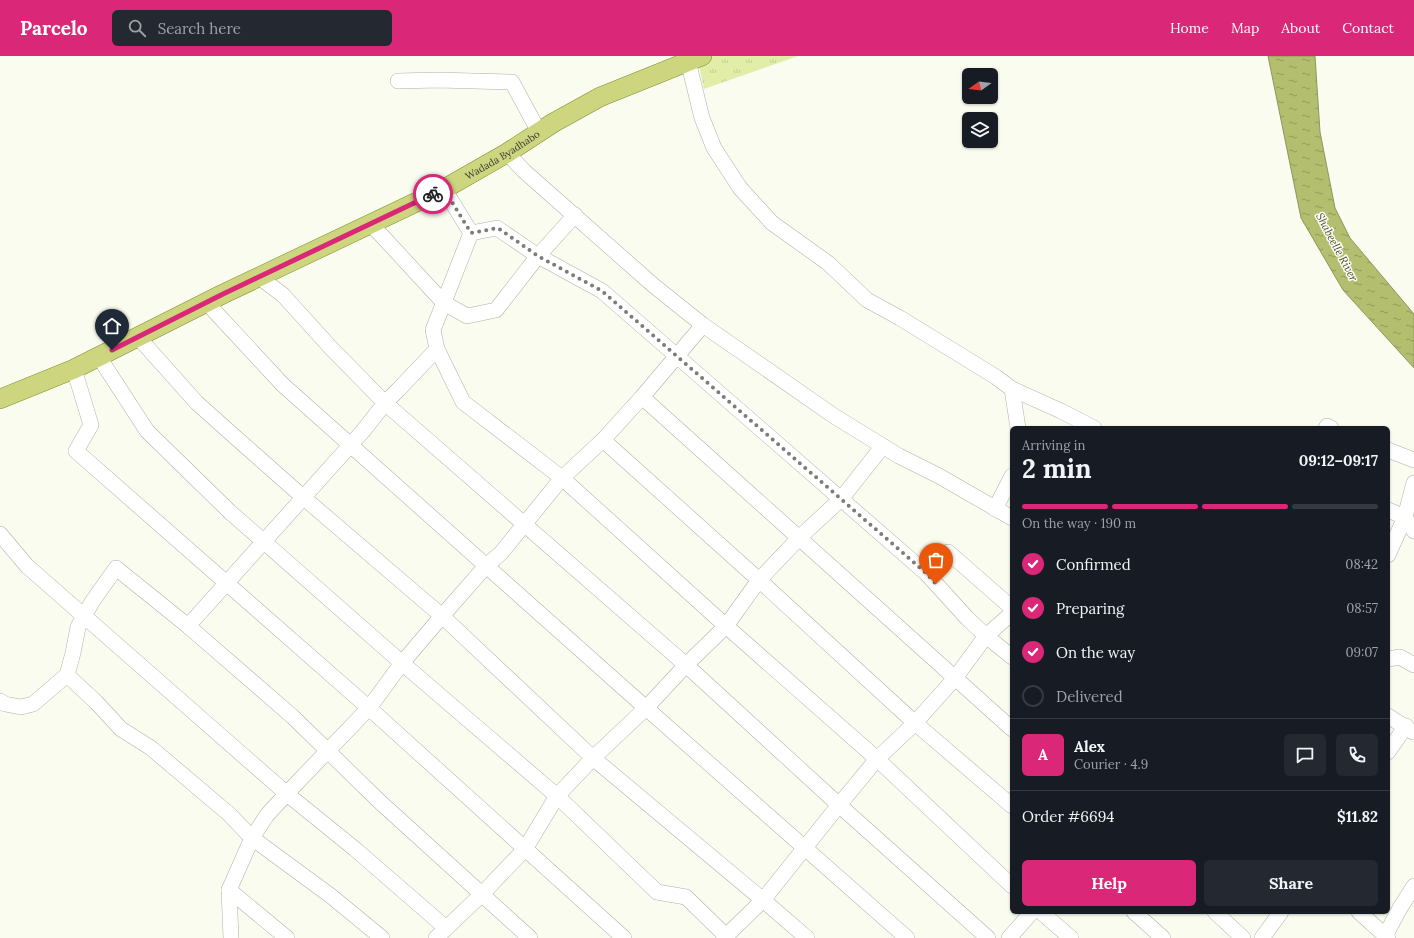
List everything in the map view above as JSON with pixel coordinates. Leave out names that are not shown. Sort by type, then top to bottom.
[{"type":"main road","name":"Wadada Byadhabo","points":[[0,399],[74,369],[206,302],[444,189],[600,97],[695,58]]},
{"type":"street","points":[[695,58],[702,118],[714,148],[740,188],[772,223],[828,263],[867,300],[900,318],[996,377],[1012,390],[1061,411],[1090,426]]},
{"type":"street","points":[[398,81],[438,80],[512,82],[539,132]]},
{"type":"street","points":[[507,153],[524,171],[653,285],[703,325],[834,416],[883,446],[1010,517]]},
{"type":"street","points":[[444,189],[471,233]]},
{"type":"street","points":[[371,224],[444,303],[467,316],[496,310],[538,256],[575,215]]},
{"type":"street","points":[[471,233],[498,228],[538,256],[602,291],[926,573],[966,618],[1010,654]]},
{"type":"street","points":[[471,233],[433,330],[437,349],[463,402],[562,478],[726,626],[877,759],[1010,884]]},
{"type":"street","points":[[259,277],[283,295],[384,403],[686,665],[839,805],[988,938]]},
{"type":"street","points":[[206,302],[284,385],[350,445],[907,938]]},
{"type":"street","points":[[231,938],[229,890],[252,838],[267,816],[369,708],[402,663],[486,566],[501,553],[562,478],[603,440],[642,397],[703,325]]},
{"type":"street","points":[[138,337],[197,403],[304,498],[442,616],[593,758],[807,938]]},
{"type":"street","points":[[188,626],[363,431],[384,403],[437,349]]},
{"type":"street","points":[[99,357],[147,431],[230,512],[402,663],[557,796],[657,892],[686,897],[725,937],[763,900],[877,759],[915,723],[955,678],[986,636],[1010,615]]},
{"type":"street","points":[[74,369],[91,425],[76,451],[369,708],[624,938]]},
{"type":"street","points":[[1012,390],[1018,426]]},
{"type":"street","points":[[642,397],[800,537],[1010,727]]},
{"type":"street","points":[[603,440],[915,723],[1010,804]]},
{"type":"street","points":[[0,534],[27,566],[287,794],[355,849],[441,933],[482,894],[525,849],[557,796],[593,758],[646,708],[686,665],[726,626],[759,580],[800,537],[841,499],[883,446]]},
{"type":"street","points":[[1390,451],[1414,460]]},
{"type":"street","points":[[995,509],[1010,480]]},
{"type":"street","points":[[1390,551],[1405,517],[1414,483]]},
{"type":"street","points":[[1390,511],[1405,517],[1414,531]]},
{"type":"street","points":[[926,573],[948,552],[1010,606]]},
{"type":"street","points":[[0,701],[5,704],[21,707],[34,704],[67,675],[78,627],[116,568],[188,626],[288,712],[380,801],[530,938]]},
{"type":"street","points":[[1390,659],[1400,657],[1414,665]]},
{"type":"street","points":[[67,675],[96,702],[121,729],[151,748],[229,814],[252,838],[330,896],[382,938]]},
{"type":"street","points":[[1390,717],[1410,729],[1390,750]]},
{"type":"street","points":[[1361,914],[1386,937],[1400,908],[1414,886]]},
{"type":"street","points":[[229,890],[287,938]]},
{"type":"street","points":[[1009,938],[1030,914]]},
{"type":"street","points":[[1043,914],[1071,938]]},
{"type":"street","points":[[1136,914],[1163,938]]},
{"type":"street","points":[[1217,914],[1243,938]]},
{"type":"street","points":[[1262,938],[1280,914]]},
{"type":"green space","points":[[697,56],[798,56],[704,89]]},
{"type":"water","name":"Shabeelle River","points":[[1268,56],[1315,56],[1320,132],[1335,208],[1350,238],[1414,314],[1414,368],[1343,290],[1301,218]]},
{"type":"way so far","points":[[433,194],[444,189],[471,233],[498,228],[538,256],[602,291],[926,573],[936,584]]},
{"type":"route","points":[[112,350],[223,294],[433,194]]}]
